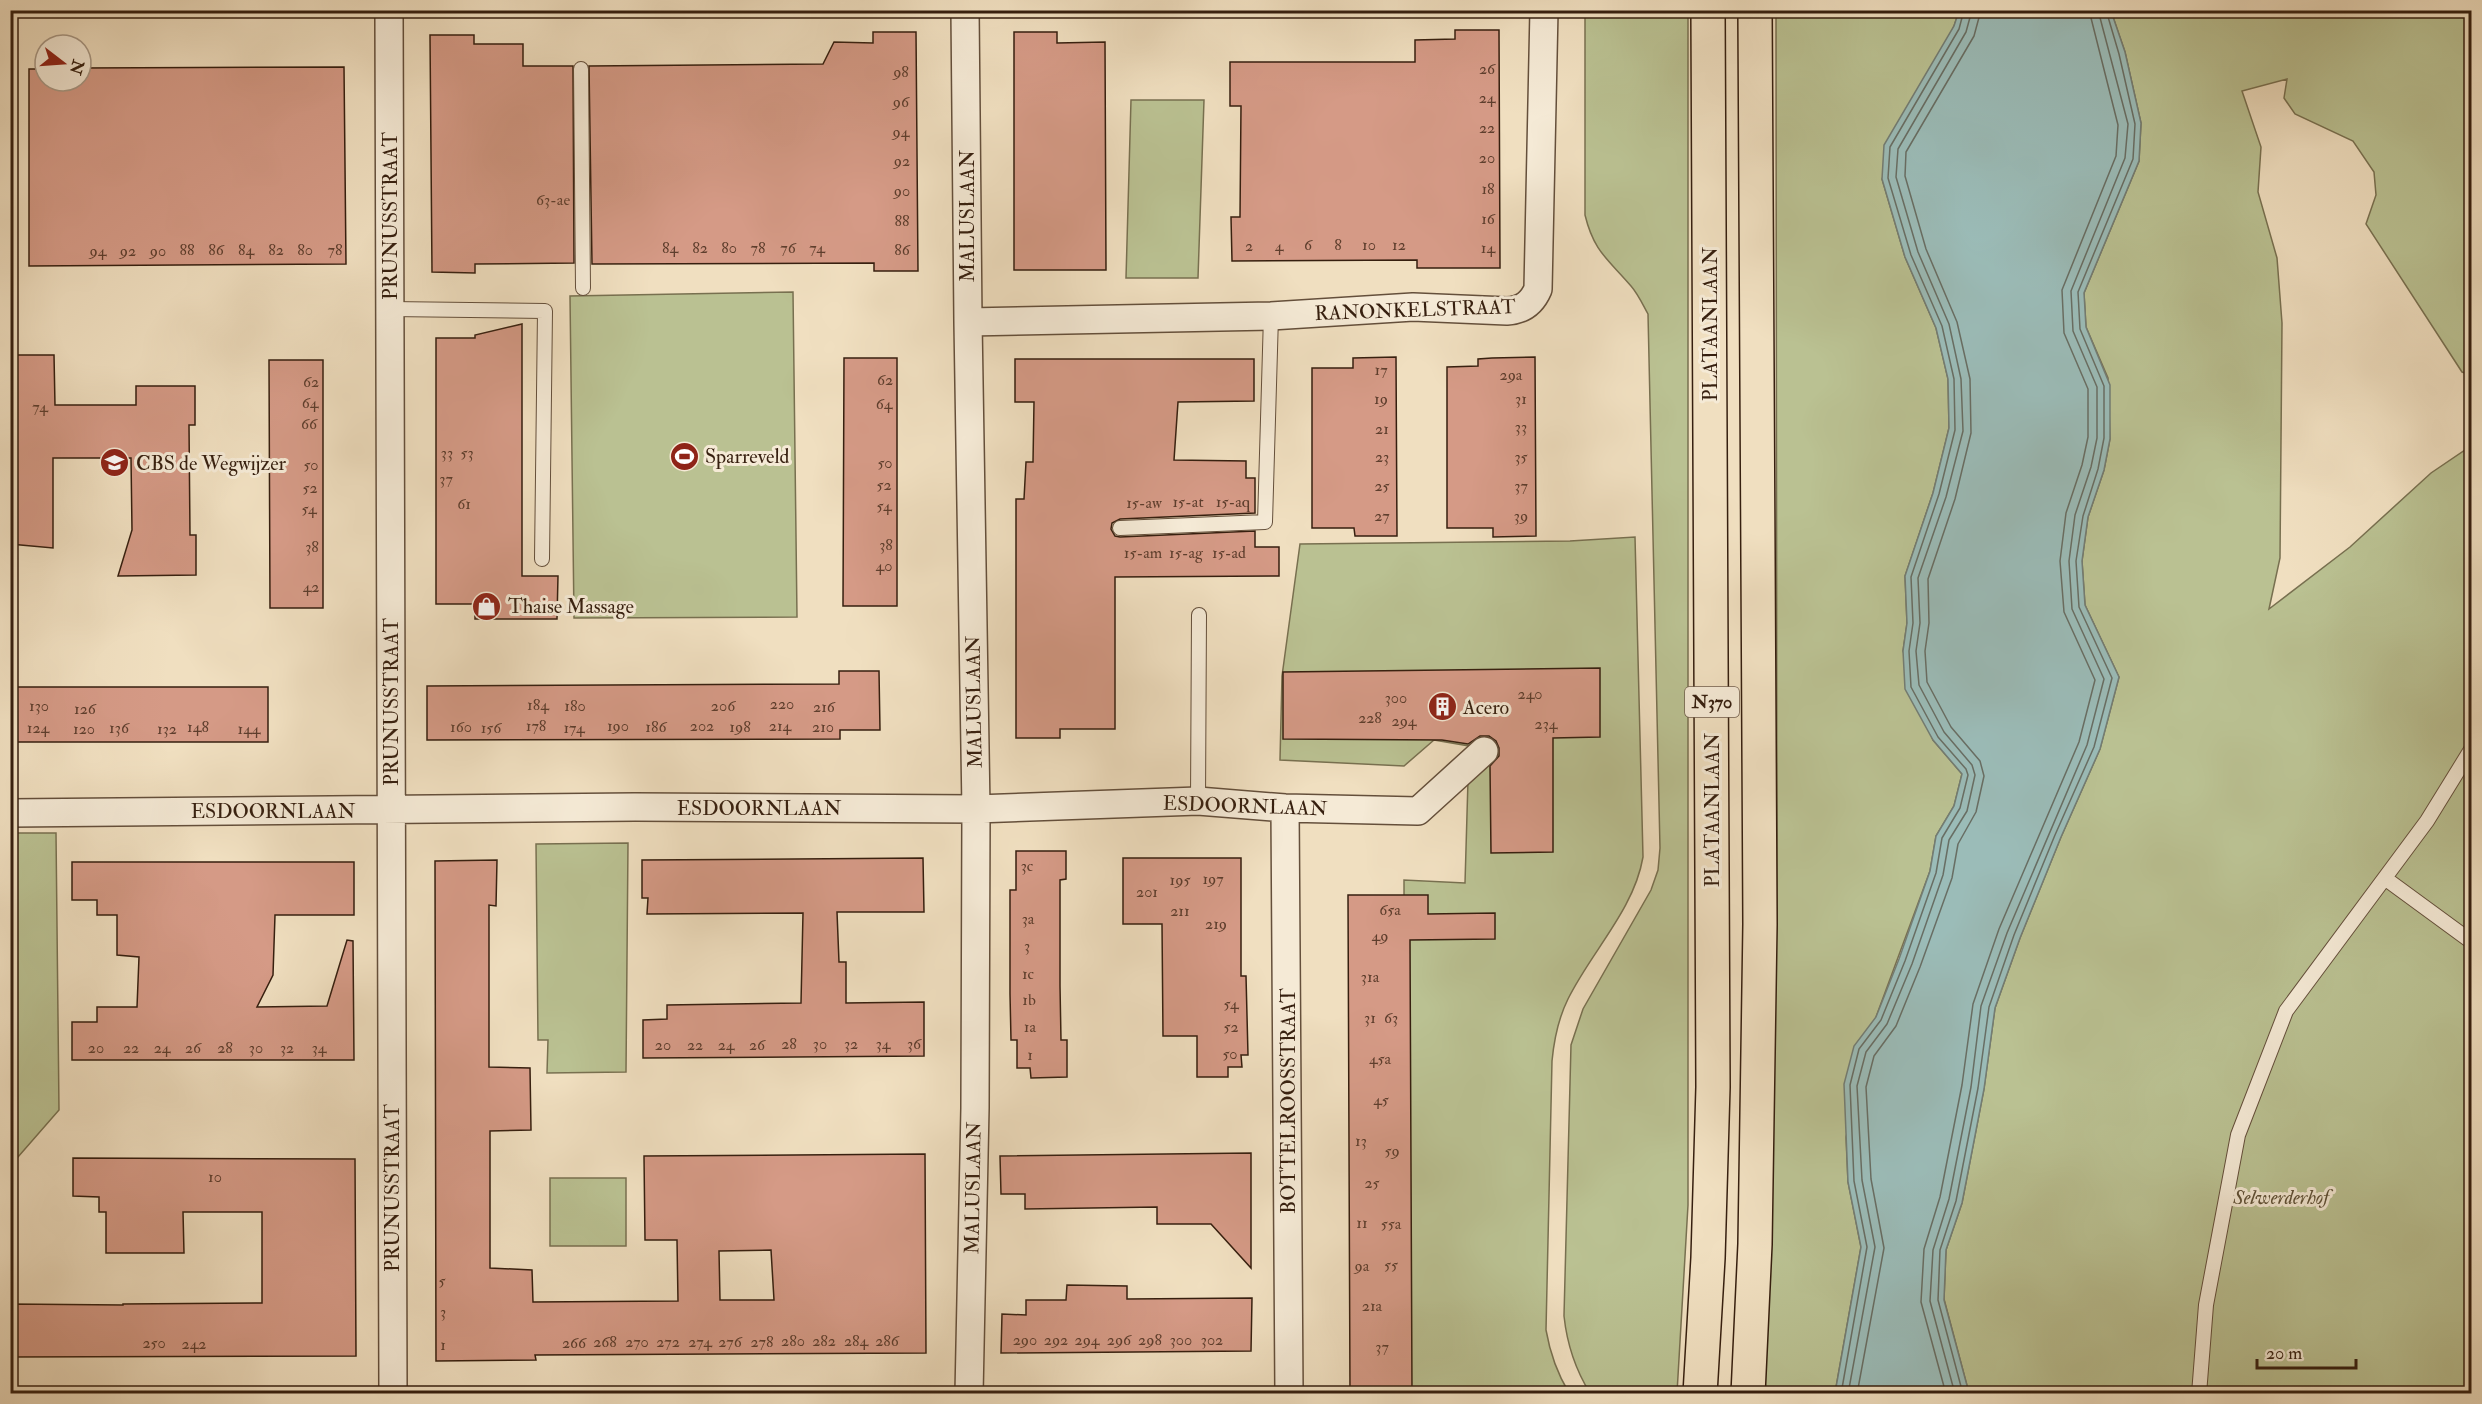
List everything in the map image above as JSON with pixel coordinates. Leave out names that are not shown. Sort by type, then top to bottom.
[{"type":"highway","name":"PLATAANLAAN","points":[[1701,1394],[1708,1258],[1713,1076],[1708,10]]},
{"type":"highway","name":"N370","points":[[1748,1394],[1755,1244],[1760,924],[1755,10]]},
{"type":"street","name":"PRUNUSSTRAAT","points":[[389,10],[393,1394]]},
{"type":"street","name":"MALUSLAAN","points":[[965,10],[976,809],[975,1108],[969,1394]]},
{"type":"street","name":"RANONKELSTRAAT","points":[[968,322],[1271,316],[1413,307],[1507,311],[1523,308],[1529,304],[1538,289],[1544,10]]},
{"type":"street","name":"ESDOORNLAAN","points":[[10,813],[635,807],[976,809],[1198,801],[1285,808],[1418,811],[1484,751]]},
{"type":"street","name":"BOTTELROOSSTRAAT","points":[[1285,808],[1289,1394]]},
{"type":"lane","points":[[581,69],[583,288]]},
{"type":"lane","points":[[390,309],[545,310],[542,559]]},
{"type":"lane","points":[[1120,528],[1265,522],[1271,316]]},
{"type":"lane","points":[[1198,801],[1199,615]]},
{"type":"lane","points":[[2199,1394],[2206,1305],[2238,1135],[2286,1011],[2386,879],[2427,821],[2472,748]]},
{"type":"lane","points":[[2386,879],[2472,942]]},
{"type":"green space","points":[[1585,11],[1688,11],[1688,1205],[1677,1393],[1590,1393],[1572,1356],[1564,1316],[1571,1045],[1583,1009],[1651,890],[1658,870],[1660,848],[1648,314],[1634,289],[1597,247],[1585,215]]},
{"type":"green space","points":[[1776,11],[1959,11],[1882,179],[1905,257],[1936,328],[1948,379],[1949,428],[1933,493],[1905,576],[1907,623],[1903,651],[1933,740],[1962,774],[1954,806],[1936,836],[1930,871],[1876,1017],[1846,1137],[1848,1182],[1861,1247],[1835,1393],[1763,1394],[1777,916]]},
{"type":"green space","name":"Selwerderhof","points":[[2111,11],[2471,11],[2471,375],[2462,372],[2366,224],[2376,195],[2374,172],[2353,141],[2295,114],[2284,98],[2287,79],[2242,91],[2261,147],[2258,192],[2277,258],[2282,323],[2280,558],[2269,609],[2350,547],[2431,473],[2471,446],[2471,1393],[1969,1393],[1944,1299],[1946,1250],[1962,1203],[1984,1089],[1995,1008],[2020,938],[2100,749],[2119,677],[2085,605],[2082,561],[2088,517],[2104,470],[2110,439],[2108,378],[2086,327],[2084,293],[2139,161],[2141,123],[2125,52]]},
{"type":"green space","points":[[1131,100],[1204,100],[1198,278],[1126,278]]},
{"type":"green space","name":"Sparreveld","points":[[793,292],[797,617],[574,618],[570,296]]},
{"type":"green space","points":[[1635,537],[1643,857],[1631,895],[1577,982],[1565,1007],[1557,1030],[1552,1061],[1546,1330],[1555,1363],[1569,1393],[1405,1393],[1404,880],[1465,883],[1469,746],[1434,740],[1404,766],[1280,760],[1282,676],[1300,544],[1570,541]]},
{"type":"green space","points":[[11,833],[56,833],[59,1110],[11,1165]]},
{"type":"green space","points":[[628,843],[626,1072],[547,1073],[548,1040],[538,1040],[536,844]]},
{"type":"green space","points":[[550,1178],[626,1178],[626,1246],[550,1246]]},
{"type":"water","points":[[1959,11],[2111,11],[2125,52],[2141,123],[2139,161],[2084,293],[2086,327],[2110,385],[2110,439],[2104,470],[2088,517],[2082,561],[2085,605],[2119,677],[2100,749],[2020,938],[1995,1008],[1984,1089],[1962,1203],[1946,1250],[1944,1300],[1969,1393],[1835,1393],[1861,1247],[1848,1182],[1844,1084],[1854,1046],[1876,1017],[1899,959],[1930,871],[1936,836],[1954,806],[1962,774],[1933,740],[1905,689],[1903,651],[1907,623],[1905,576],[1933,493],[1949,428],[1948,379],[1936,328],[1905,257],[1882,179],[1884,145],[1954,26]]},
{"type":"building","points":[[1455,30],[1499,30],[1500,268],[1417,268],[1417,260],[1232,261],[1231,217],[1240,217],[1241,106],[1230,106],[1230,62],[1415,62],[1415,40],[1455,39]]},
{"type":"building","points":[[873,32],[916,32],[918,271],[874,271],[874,263],[592,264],[589,66],[823,64],[834,42],[873,43]]},
{"type":"building","points":[[1014,32],[1057,32],[1057,43],[1105,42],[1106,270],[1014,270]]},
{"type":"building","points":[[430,35],[474,35],[474,44],[523,44],[523,66],[573,66],[574,263],[475,264],[475,273],[432,272]]},
{"type":"building","points":[[344,67],[346,264],[29,266],[29,69],[33,69],[33,93],[93,93],[93,68]]},
{"type":"building","points":[[522,324],[522,576],[558,576],[557,619],[475,619],[475,604],[436,604],[436,338],[475,338],[475,335]]},
{"type":"building","points":[[10,355],[54,355],[55,405],[136,405],[136,386],[195,386],[195,425],[189,425],[190,535],[196,535],[196,575],[118,576],[132,530],[131,458],[53,458],[53,548],[10,544]]},
{"type":"building","points":[[1396,357],[1397,536],[1355,536],[1354,528],[1312,528],[1312,368],[1353,368],[1353,358]]},
{"type":"building","points":[[1535,357],[1536,536],[1493,537],[1493,528],[1447,528],[1447,367],[1478,366],[1478,359]]},
{"type":"building","points":[[844,358],[897,358],[897,606],[843,606]]},
{"type":"building","points":[[1015,359],[1254,359],[1254,401],[1178,402],[1174,460],[1246,461],[1246,478],[1255,478],[1255,513],[1120,519],[1112,523],[1111,529],[1115,536],[1120,537],[1255,531],[1255,547],[1279,547],[1279,576],[1115,577],[1115,729],[1060,729],[1060,738],[1016,738],[1016,499],[1024,499],[1026,462],[1033,462],[1034,402],[1015,402]]},
{"type":"building","points":[[269,360],[323,360],[323,608],[270,608]]},
{"type":"building","name":"Acero","points":[[1600,668],[1600,737],[1553,738],[1553,852],[1491,853],[1490,766],[1499,756],[1499,748],[1496,741],[1489,736],[1480,736],[1468,744],[1442,740],[1283,739],[1283,672]]},
{"type":"building","points":[[839,671],[879,671],[880,730],[840,730],[840,739],[427,740],[427,686],[839,684]]},
{"type":"building","points":[[10,687],[268,687],[268,742],[10,742]]},
{"type":"building","points":[[1016,851],[1066,851],[1066,879],[1060,880],[1060,986],[1061,1040],[1067,1040],[1067,1077],[1031,1078],[1030,1068],[1017,1068],[1017,1040],[1011,1040],[1010,994],[1010,890],[1016,890]]},
{"type":"building","points":[[923,858],[924,912],[837,912],[839,962],[846,962],[846,1003],[924,1002],[924,1056],[643,1058],[643,1020],[667,1019],[667,1005],[801,1003],[803,913],[647,914],[648,898],[642,898],[642,860]]},
{"type":"building","points":[[1123,858],[1241,858],[1241,976],[1246,976],[1248,1055],[1241,1055],[1242,1067],[1228,1067],[1228,1077],[1197,1077],[1197,1036],[1163,1036],[1162,924],[1123,924]]},
{"type":"building","points":[[497,860],[496,906],[489,905],[489,1067],[530,1068],[531,1130],[490,1131],[490,1268],[532,1270],[533,1302],[678,1301],[677,1240],[645,1240],[644,1156],[925,1154],[926,1353],[535,1355],[536,1360],[436,1361],[435,861]],"holes":[[[771,1250],[774,1300],[720,1300],[719,1251]]]},
{"type":"building","points":[[72,862],[354,862],[354,915],[275,915],[273,975],[257,1007],[327,1006],[347,940],[353,941],[354,1060],[72,1060],[72,1022],[97,1022],[97,1007],[137,1007],[139,957],[117,955],[117,915],[97,915],[97,900],[72,900]]},
{"type":"building","points":[[1348,895],[1428,895],[1428,914],[1495,913],[1495,939],[1410,940],[1412,1394],[1350,1394]]},
{"type":"building","points":[[1251,1153],[1251,1268],[1211,1224],[1157,1224],[1157,1207],[1025,1209],[1025,1194],[1001,1194],[1000,1156]]},
{"type":"building","points":[[73,1158],[355,1159],[356,1356],[10,1357],[10,1304],[262,1303],[262,1212],[183,1212],[184,1253],[106,1253],[106,1212],[99,1212],[99,1197],[73,1196]]},
{"type":"building","points":[[1067,1285],[1127,1286],[1127,1299],[1252,1298],[1251,1351],[1001,1353],[1002,1314],[1026,1315],[1026,1300],[1066,1300]]},
{"type":"place","name":"Sparreveld","points":[[684,456]]},
{"type":"place","name":"CBS de Wegwijzer","points":[[115,463]]},
{"type":"place","name":"Thaise Massage","points":[[487,606]]},
{"type":"place","name":"Acero","points":[[1442,707]]}]
